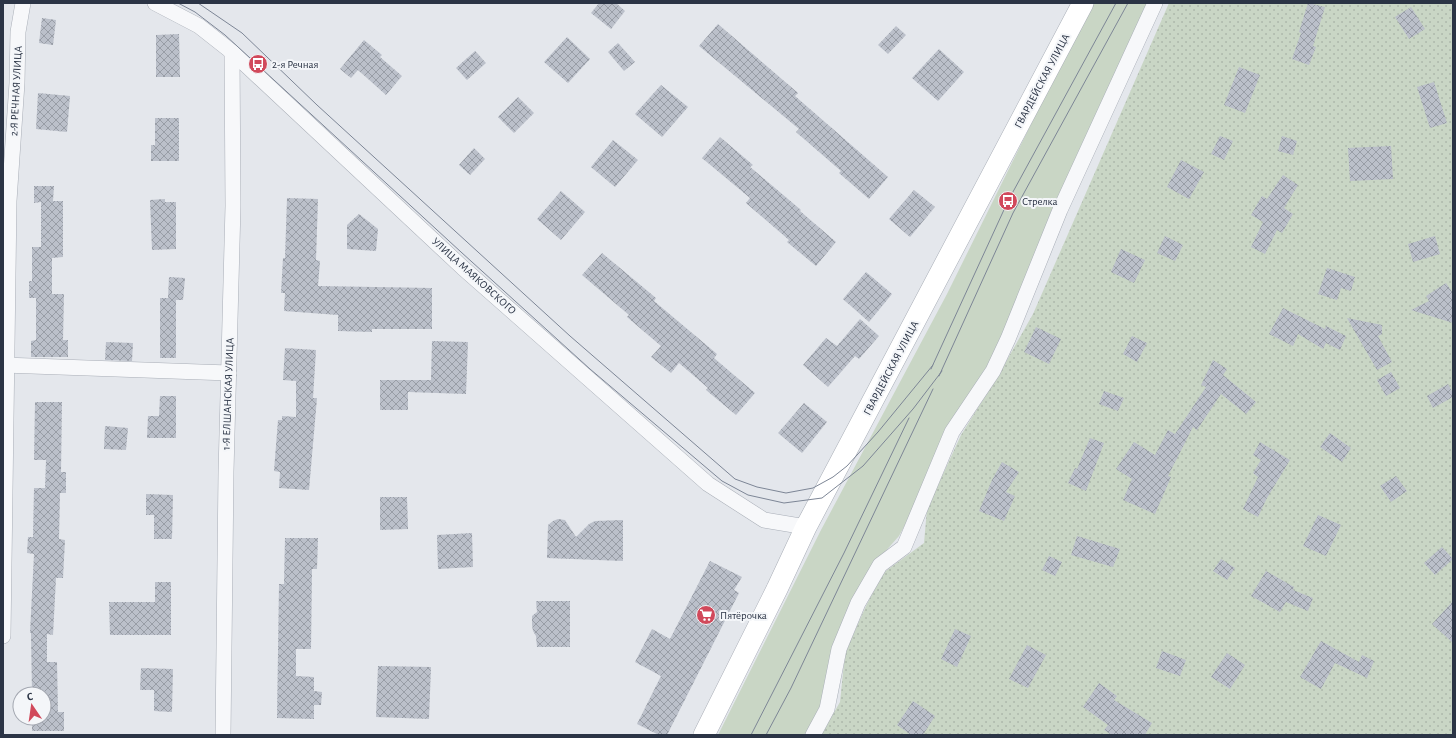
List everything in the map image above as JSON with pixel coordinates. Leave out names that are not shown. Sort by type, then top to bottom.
[{"type":"main road","name":"ГВАРДЕЙСКАЯ УЛИЦА","points":[[704,735],[774,596],[806,527],[1083,3]]},
{"type":"street","name":"2-Я РЕЧНАЯ УЛИЦА","points":[[3,636],[4,365],[9,201],[17,83],[18,32],[23,3]]},
{"type":"street","name":"УЛИЦА МАЯКОВСКОГО","points":[[155,3],[199,26],[232,52],[464,268],[708,484],[764,520],[806,527]]},
{"type":"street","points":[[813,735],[827,709],[838,649],[858,603],[880,565],[904,547],[952,432],[993,371],[1060,210],[1155,3]]},
{"type":"street","name":"1-Я ЕЛШАНСКАЯ УЛИЦА","points":[[223,735],[226,472],[233,206],[232,52]]},
{"type":"street","points":[[4,365],[229,373]]},
{"type":"green space","points":[[1091,3],[1157,3],[1020,313],[899,536],[868,571],[852,605],[821,704],[805,735],[718,735],[821,530],[947,294]]},
{"type":"green space","points":[[1169,3],[1453,3],[1453,735],[821,735],[840,702],[845,653],[866,606],[883,573],[924,543],[927,509],[961,435],[999,374],[1033,314]]},
{"type":"building","points":[[599,3],[616,3],[625,11],[611,29],[591,13]]},
{"type":"building","points":[[1308,3],[1325,7],[1313,46],[1316,47],[1309,65],[1292,59],[1301,33],[1299,32]]},
{"type":"building","points":[[1411,7],[1425,29],[1409,39],[1395,17]]},
{"type":"building","points":[[42,18],[56,20],[53,45],[39,43]]},
{"type":"building","points":[[718,24],[798,93],[795,96],[888,177],[869,199],[839,173],[841,171],[796,132],[799,129],[699,46]]},
{"type":"building","points":[[896,26],[906,35],[888,54],[878,45]]},
{"type":"building","points":[[179,34],[180,77],[156,77],[156,35]]},
{"type":"building","points":[[567,37],[590,59],[568,83],[544,62]]},
{"type":"building","points":[[364,40],[382,55],[380,57],[402,76],[386,95],[358,70],[351,78],[340,69]]},
{"type":"building","points":[[618,43],[635,62],[624,71],[608,52]]},
{"type":"building","points":[[939,49],[964,72],[938,101],[912,78]]},
{"type":"building","points":[[475,51],[486,63],[467,80],[456,68]]},
{"type":"building","points":[[1239,67],[1260,75],[1245,113],[1224,105]]},
{"type":"building","points":[[1434,82],[1447,123],[1430,128],[1417,87]]},
{"type":"building","points":[[661,85],[688,107],[662,137],[635,114]]},
{"type":"building","points":[[38,93],[70,96],[67,132],[36,129]]},
{"type":"building","points":[[518,97],[534,113],[514,133],[498,117]]},
{"type":"building","points":[[155,118],[179,118],[179,161],[151,161],[151,145],[155,145]]},
{"type":"building","points":[[1220,136],[1233,141],[1224,160],[1211,154]]},
{"type":"building","points":[[1282,136],[1297,141],[1293,155],[1278,151]]},
{"type":"building","points":[[720,137],[753,165],[750,167],[836,242],[816,266],[787,242],[789,240],[746,203],[750,198],[702,158]]},
{"type":"building","points":[[613,140],[638,160],[615,187],[591,167]]},
{"type":"building","points":[[1391,146],[1393,179],[1350,181],[1348,148]]},
{"type":"building","points":[[474,148],[485,159],[470,175],[459,165]]},
{"type":"building","points":[[1181,160],[1204,172],[1189,199],[1167,187]]},
{"type":"building","points":[[1283,175],[1298,185],[1284,208],[1293,214],[1282,233],[1277,230],[1265,254],[1251,247],[1263,222],[1251,215],[1262,196],[1267,199]]},
{"type":"building","points":[[34,186],[54,186],[53,201],[63,201],[63,257],[52,258],[52,294],[64,294],[63,340],[68,340],[68,357],[31,357],[31,341],[36,340],[36,298],[29,298],[29,281],[32,281],[32,247],[41,247],[41,202],[34,203]]},
{"type":"building","points":[[914,190],[935,207],[910,237],[889,219]]},
{"type":"building","points":[[561,191],[585,212],[561,240],[537,219]]},
{"type":"building","points":[[287,198],[318,199],[316,260],[320,261],[318,286],[432,288],[432,329],[372,329],[372,332],[338,331],[338,315],[284,311],[285,293],[281,293],[283,258],[285,258]]},
{"type":"building","points":[[165,199],[165,202],[176,202],[176,249],[152,250],[150,200]]},
{"type":"building","points":[[359,214],[378,229],[376,251],[347,249],[347,225]]},
{"type":"building","points":[[1165,236],[1183,245],[1175,261],[1157,253]]},
{"type":"building","points":[[1435,236],[1440,254],[1413,262],[1408,244]]},
{"type":"building","points":[[1121,249],[1145,260],[1134,283],[1111,272]]},
{"type":"building","points":[[602,253],[656,298],[654,301],[717,354],[714,358],[755,393],[736,415],[706,390],[708,388],[679,363],[671,373],[651,357],[661,346],[627,317],[629,315],[582,275]]},
{"type":"building","points":[[1327,268],[1355,277],[1351,291],[1341,288],[1337,300],[1318,294]]},
{"type":"building","points":[[866,272],[892,294],[869,322],[843,299]]},
{"type":"building","points":[[169,277],[185,278],[183,300],[176,300],[176,358],[160,358],[160,298],[168,298]]},
{"type":"building","points":[[1446,283],[1453,293],[1453,323],[1411,310],[1429,301],[1426,296]]},
{"type":"building","points":[[1283,308],[1325,329],[1326,326],[1346,336],[1340,350],[1326,343],[1323,349],[1298,334],[1293,346],[1269,334]]},
{"type":"building","points":[[1347,318],[1382,325],[1382,334],[1378,336],[1392,362],[1377,370]]},
{"type":"building","points":[[860,319],[879,336],[859,359],[855,356],[828,387],[803,365],[826,338],[837,346]]},
{"type":"building","points":[[1036,327],[1061,339],[1049,364],[1024,352]]},
{"type":"building","points":[[1132,336],[1147,343],[1137,362],[1123,354]]},
{"type":"building","points":[[432,341],[468,342],[466,394],[408,392],[408,410],[380,410],[380,380],[431,380]]},
{"type":"building","points":[[106,342],[133,343],[132,361],[105,360]]},
{"type":"building","points":[[285,348],[316,350],[313,398],[317,398],[309,490],[279,488],[280,472],[274,471],[278,420],[282,420],[282,416],[296,417],[296,381],[283,380]]},
{"type":"building","points":[[1213,360],[1227,369],[1223,375],[1256,402],[1246,414],[1221,394],[1197,430],[1193,427],[1168,476],[1171,477],[1155,514],[1123,500],[1132,479],[1116,469],[1134,442],[1155,455],[1168,430],[1175,434],[1206,387],[1201,385]]},
{"type":"building","points":[[1391,372],[1400,388],[1386,396],[1377,380]]},
{"type":"building","points":[[1448,384],[1453,393],[1453,397],[1433,408],[1427,396]]},
{"type":"building","points":[[1104,391],[1124,398],[1118,411],[1099,404]]},
{"type":"building","points":[[160,396],[176,396],[176,438],[147,438],[148,416],[159,416]]},
{"type":"building","points":[[35,402],[62,402],[61,472],[66,472],[66,493],[60,493],[59,539],[65,540],[63,578],[56,578],[53,635],[47,634],[47,662],[57,662],[58,712],[64,712],[64,731],[32,731],[32,726],[52,726],[52,686],[32,686],[30,633],[34,554],[27,553],[28,537],[33,537],[34,488],[45,488],[46,460],[34,460]]},
{"type":"building","points":[[804,403],[827,422],[802,453],[778,433]]},
{"type":"building","points":[[105,426],[128,428],[126,450],[104,449]]},
{"type":"building","points":[[1330,433],[1351,448],[1342,462],[1320,447]]},
{"type":"building","points":[[1090,438],[1104,443],[1086,491],[1068,483],[1075,468],[1077,469]]},
{"type":"building","points":[[1260,442],[1290,460],[1267,498],[1258,517],[1243,509],[1258,477],[1253,473],[1261,460],[1253,455]]},
{"type":"building","points":[[1002,462],[1019,472],[1006,492],[1015,496],[1004,521],[979,511],[992,480]]},
{"type":"building","points":[[1396,476],[1407,491],[1391,502],[1380,486]]},
{"type":"building","points":[[146,494],[173,495],[172,539],[154,539],[154,515],[146,515]]},
{"type":"building","points":[[380,497],[407,497],[408,529],[380,530]]},
{"type":"building","points":[[1318,515],[1341,525],[1326,556],[1303,546]]},
{"type":"building","points":[[558,519],[565,520],[576,537],[589,524],[595,521],[623,520],[623,561],[547,558],[548,525]]},
{"type":"building","points":[[472,533],[473,567],[438,569],[437,535]]},
{"type":"building","points":[[1077,536],[1120,549],[1113,567],[1071,555]]},
{"type":"building","points":[[285,538],[318,538],[317,569],[312,569],[311,649],[296,649],[296,676],[314,677],[314,691],[322,692],[321,705],[314,705],[314,719],[277,718],[279,584],[284,584]]},
{"type":"building","points":[[1442,547],[1453,559],[1435,575],[1424,563]]},
{"type":"building","points":[[1049,556],[1062,562],[1055,576],[1042,570]]},
{"type":"building","points":[[1221,559],[1235,568],[1227,580],[1213,571]]},
{"type":"building","points":[[710,561],[742,577],[734,590],[739,593],[667,735],[659,735],[637,724],[661,676],[635,662],[652,629],[670,639]]},
{"type":"building","points":[[1266,571],[1294,587],[1293,590],[1313,598],[1308,611],[1286,602],[1280,612],[1251,596]]},
{"type":"building","points":[[155,582],[171,582],[171,635],[110,635],[109,602],[155,602]]},
{"type":"building","points":[[536,601],[570,601],[570,647],[537,647],[536,636],[532,625],[532,616],[537,612]]},
{"type":"building","points":[[1453,601],[1453,643],[1432,624]]},
{"type":"building","points":[[955,629],[971,636],[957,667],[941,659]]},
{"type":"building","points":[[1321,641],[1359,662],[1362,655],[1374,661],[1367,678],[1335,663],[1321,689],[1300,677]]},
{"type":"building","points":[[1027,645],[1046,655],[1028,688],[1009,679]]},
{"type":"building","points":[[1162,651],[1186,660],[1180,676],[1156,668]]},
{"type":"building","points":[[1227,653],[1245,665],[1230,689],[1211,677]]},
{"type":"building","points":[[378,666],[431,667],[429,719],[376,717]]},
{"type":"building","points":[[141,668],[173,669],[172,712],[154,711],[154,690],[140,690]]},
{"type":"building","points":[[1099,683],[1117,696],[1114,700],[1152,723],[1145,735],[1112,735],[1104,730],[1108,725],[1083,707]]},
{"type":"building","points":[[913,701],[935,716],[923,735],[911,735],[897,725]]},
{"type":"tram line","points":[[178,3],[195,12],[225,35],[590,369],[722,481],[748,495],[784,503],[822,498],[863,466],[913,409],[942,371]]},
{"type":"tram line","points":[[198,3],[242,33],[317,105],[570,336],[735,479],[757,487],[786,493],[813,488],[833,477],[847,466],[878,432],[933,365]]},
{"type":"tram line","points":[[931,369],[1008,201],[1116,3]]},
{"type":"tram line","points":[[939,376],[1013,213],[1128,3]]},
{"type":"tram line","points":[[766,735],[791,688],[933,389]]},
{"type":"tram line","points":[[751,735],[844,553],[909,418]]},
{"type":"place","name":"2-я Речная","points":[[258,64]]},
{"type":"place","name":"Стрелка","points":[[1008,201]]},
{"type":"place","name":"Пятёрочка","points":[[706,615]]}]
